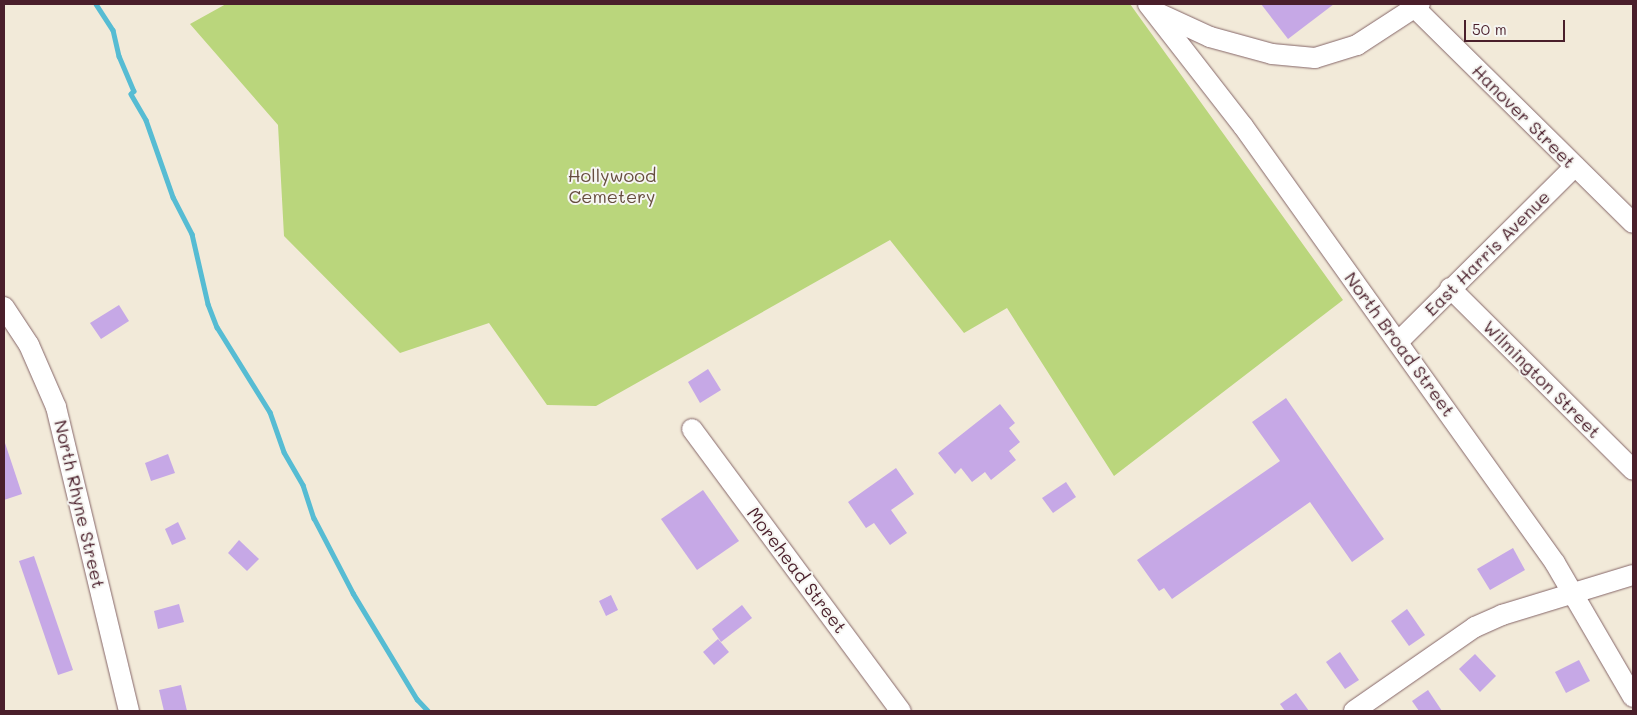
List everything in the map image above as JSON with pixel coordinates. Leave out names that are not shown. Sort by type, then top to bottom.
[{"type":"street","points":[[1150,6],[1210,37],[1294,58],[1330,55],[1357,45],[1418,6]]},
{"type":"street","name":"North Broad Street","points":[[1150,6],[1243,126],[1399,340],[1575,593],[1633,697]]},
{"type":"street","name":"Hanover Street","points":[[1418,6],[1633,223]]},
{"type":"street","name":"East Harris Avenue","points":[[1399,340],[1575,166]]},
{"type":"street","name":"Wilmington Street","points":[[1450,288],[1633,470]]},
{"type":"street","name":"North Rhyne Street","points":[[4,307],[29,346],[56,407],[129,711]]},
{"type":"street","name":"Morehead Street","points":[[692,429],[902,711]]},
{"type":"street","points":[[1354,711],[1475,627],[1502,615],[1633,575]]},
{"type":"green space","name":"Hollywood Cemetery","points":[[226,4],[1130,4],[1343,300],[1114,476],[1007,308],[964,333],[890,240],[596,406],[547,405],[489,323],[400,353],[284,236],[278,125],[190,24]]},
{"type":"building","points":[[1261,4],[1334,4],[1288,39]]},
{"type":"building","points":[[119,305],[129,321],[101,339],[90,323]]},
{"type":"building","points":[[708,369],[721,390],[700,403],[688,382]]},
{"type":"building","points":[[1286,398],[1384,539],[1352,562],[1310,502],[1172,599],[1164,588],[1159,591],[1137,560],[1280,461],[1252,422]]},
{"type":"building","points":[[1000,404],[1015,423],[1009,428],[1020,442],[1009,451],[1016,460],[991,480],[985,472],[972,482],[961,468],[955,474],[938,453]]},
{"type":"building","points":[[4,444],[22,494],[4,500]]},
{"type":"building","points":[[168,454],[175,473],[151,481],[145,463]]},
{"type":"building","points":[[896,468],[914,494],[891,510],[907,533],[890,545],[874,523],[866,528],[848,502]]},
{"type":"building","points":[[1066,482],[1076,497],[1053,513],[1042,498]]},
{"type":"building","points":[[703,490],[739,541],[697,570],[661,519]]},
{"type":"building","points":[[178,522],[186,539],[172,545],[165,529]]},
{"type":"building","points":[[239,540],[259,559],[247,571],[228,553]]},
{"type":"building","points":[[1513,548],[1525,570],[1490,590],[1477,569]]},
{"type":"building","points":[[34,556],[73,670],[58,675],[19,561]]},
{"type":"building","points":[[611,595],[618,610],[606,616],[599,601]]},
{"type":"building","points":[[179,604],[184,622],[158,629],[154,611]]},
{"type":"building","points":[[742,605],[752,618],[721,642],[712,629]]},
{"type":"building","points":[[1407,609],[1425,635],[1409,646],[1391,621]]},
{"type":"building","points":[[718,639],[729,652],[714,665],[703,652]]},
{"type":"building","points":[[1340,652],[1359,680],[1345,689],[1326,662]]},
{"type":"building","points":[[1475,654],[1496,676],[1480,692],[1459,669]]},
{"type":"building","points":[[1579,660],[1590,681],[1566,693],[1555,672]]},
{"type":"building","points":[[181,685],[187,711],[164,711],[159,690]]},
{"type":"building","points":[[1428,690],[1442,711],[1419,711],[1412,701]]},
{"type":"building","points":[[1296,693],[1309,711],[1285,711],[1280,704]]},
{"type":"waterway","points":[[96,4],[113,30],[119,56],[134,91],[131,94],[146,120],[173,197],[192,234],[208,304],[217,327],[270,412],[284,452],[303,485],[314,518],[353,593],[417,699],[428,711]]}]
